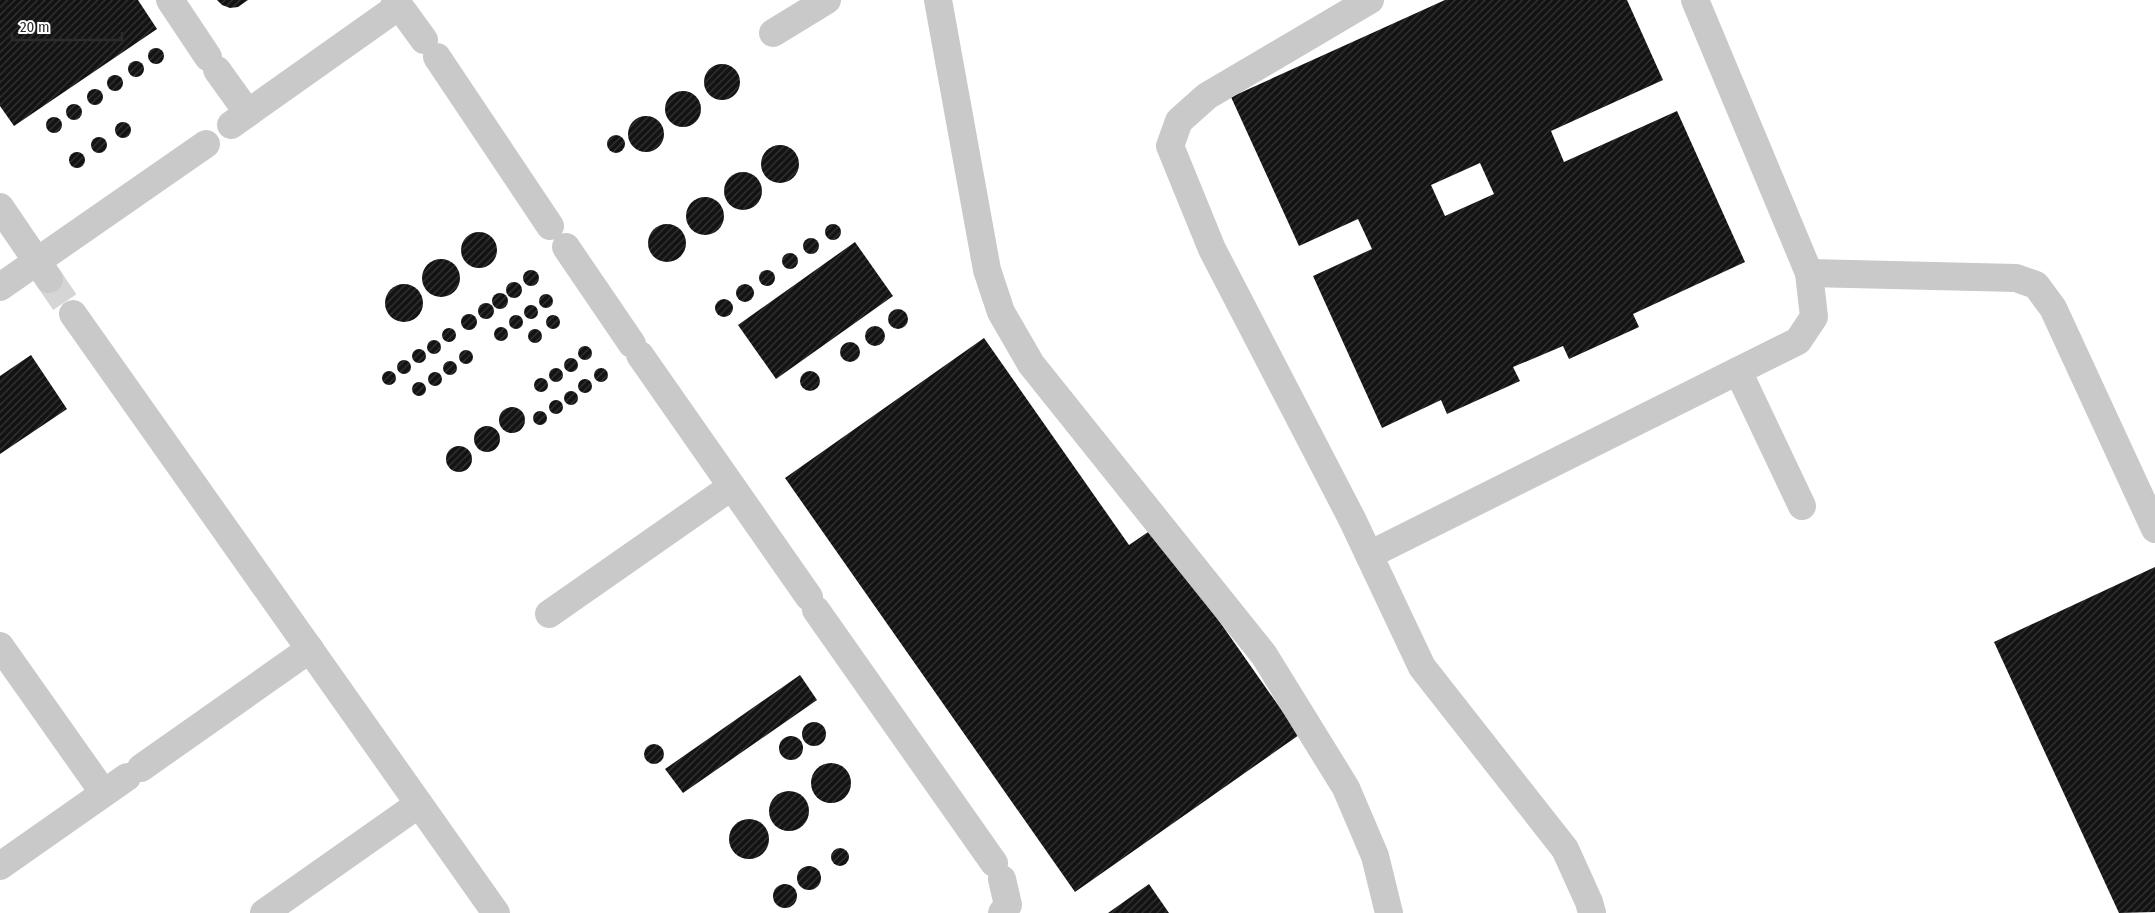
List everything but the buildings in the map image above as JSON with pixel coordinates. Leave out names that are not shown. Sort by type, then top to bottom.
[{"type":"lane","points":[[170,0],[213,64],[240,119],[397,3],[430,48],[636,350],[998,871],[1008,905],[1002,913]]},
{"type":"lane","points":[[774,33],[827,0]]},
{"type":"lane","points":[[938,0],[987,270],[1001,312],[1031,364],[1264,655],[1346,788],[1375,856],[1389,913]]},
{"type":"lane","points":[[1370,0],[1207,96],[1179,121],[1170,146],[1212,249],[1369,555],[1422,667],[1565,849],[1590,902],[1592,913]]},
{"type":"lane","points":[[1369,555],[1798,341],[1814,317],[1809,273],[1695,0]]},
{"type":"lane","points":[[0,287],[43,270],[206,144]]},
{"type":"lane","points":[[0,207],[43,270]]},
{"type":"lane","points":[[1809,273],[2016,278],[2036,285],[2053,308],[2155,529]]},
{"type":"lane","points":[[73,314],[496,913]]},
{"type":"lane","points":[[1738,371],[1802,506]]},
{"type":"lane","points":[[549,614],[731,486]]},
{"type":"lane","points":[[0,646],[103,792]]},
{"type":"lane","points":[[0,866],[103,792],[134,773],[310,649]]},
{"type":"lane","points":[[264,913],[419,804]]},
{"type":"tunnel","points":[[49,279],[73,314]]}]
